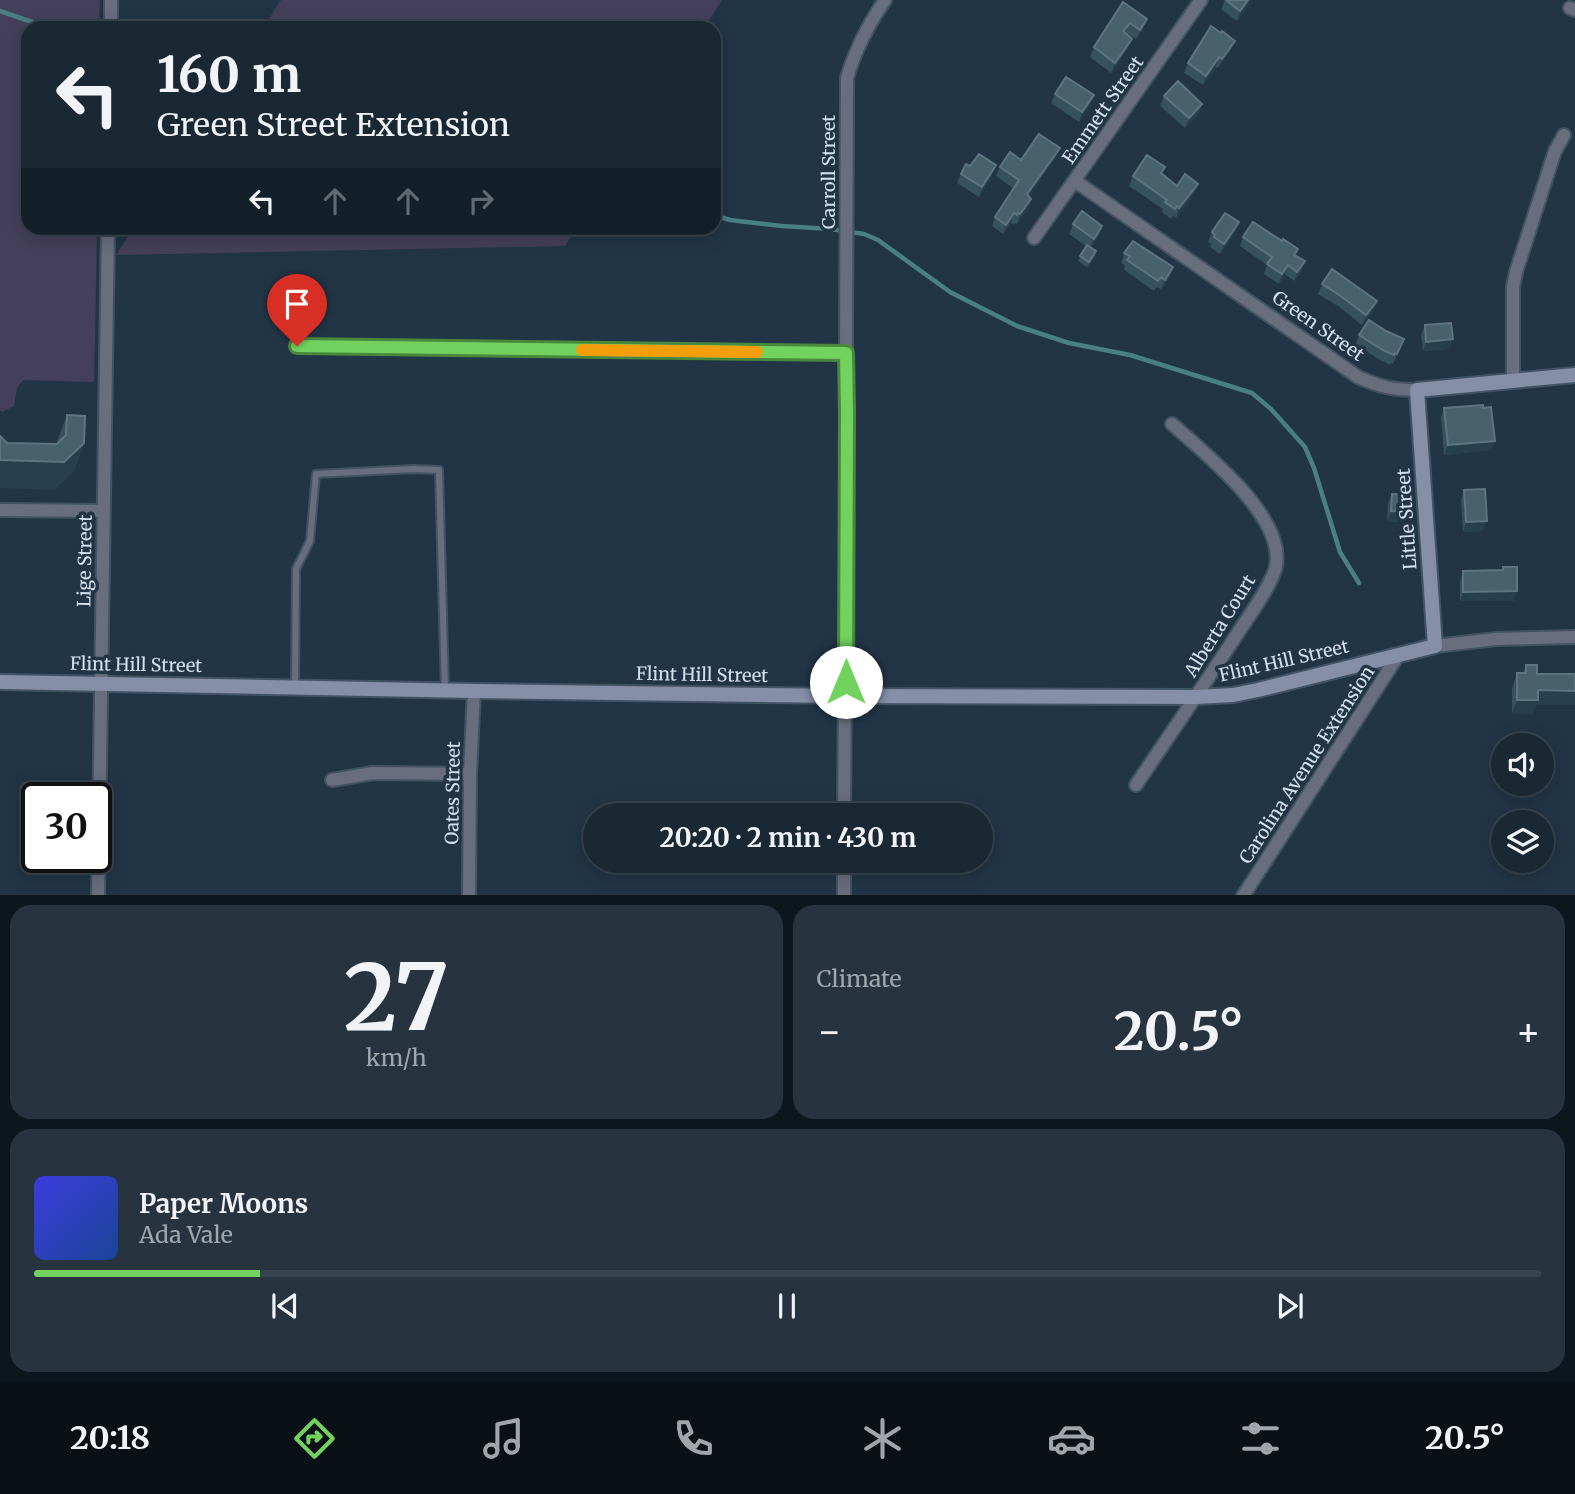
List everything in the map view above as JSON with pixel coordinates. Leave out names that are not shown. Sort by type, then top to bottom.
[{"type":"street","points":[[111,0],[111,21]]},
{"type":"street","name":"Carroll Street","points":[[844,803],[847,79],[860,41],[885,0]]},
{"type":"street","name":"Emmett Street","points":[[1034,238],[1201,0]]},
{"type":"street","points":[[1513,381],[1513,287],[1516,272],[1555,151],[1564,135]]},
{"type":"street","name":"Green Street","points":[[1075,181],[1358,377],[1382,388],[1418,390],[1575,375]]},
{"type":"street","name":"Lige Street","points":[[98,895],[108,235]]},
{"type":"street","points":[[297,346],[846,353]]},
{"type":"street","name":"Little Street","points":[[1418,390],[1435,646]]},
{"type":"street","name":"Alberta Court","points":[[1136,785],[1196,697],[1276,568],[1276,549],[1265,522],[1243,492],[1172,424]]},
{"type":"street","points":[[0,510],[104,511]]},
{"type":"street","points":[[1435,646],[1496,639],[1575,637]]},
{"type":"street","name":"Flint Hill Street","points":[[0,682],[446,691],[1196,697],[1233,695],[1258,690],[1435,646]]},
{"type":"street","name":"Carolina Avenue Extension","points":[[1243,895],[1399,653]]},
{"type":"street","name":"Oates Street","points":[[469,895],[474,691]]},
{"type":"street","points":[[332,780],[373,773],[470,774]]},
{"type":"street","points":[[844,873],[844,895]]},
{"type":"lane","points":[[295,687],[296,569],[310,541],[316,474],[413,469],[439,470],[446,691]]},
{"type":"shaded area","points":[[0,0],[100,0],[99,21],[21,21],[21,235],[97,235],[94,382],[23,380],[17,388],[14,406],[2,412]]},
{"type":"shaded area","points":[[281,0],[722,0],[708,21],[268,21]]},
{"type":"shaded area","points":[[129,235],[572,235],[565,246],[116,255]]},
{"type":"building","points":[[1226,0],[1248,0],[1240,11]]},
{"type":"building","points":[[1123,2],[1147,19],[1140,30],[1130,23],[1123,31],[1132,39],[1115,63],[1094,47]]},
{"type":"building","points":[[1211,26],[1235,41],[1222,59],[1219,57],[1206,76],[1188,63]]},
{"type":"building","points":[[1066,77],[1094,95],[1082,112],[1055,94]]},
{"type":"building","points":[[1178,81],[1202,104],[1189,118],[1164,96]]},
{"type":"building","points":[[1039,134],[1060,148],[1027,194],[1031,199],[1020,214],[1014,213],[1006,225],[995,217],[1019,180],[1000,167],[1010,152],[1021,160]]},
{"type":"building","points":[[979,154],[996,165],[982,187],[961,174],[966,164],[970,166]]},
{"type":"building","points":[[1147,155],[1165,167],[1161,173],[1177,186],[1185,174],[1198,184],[1179,208],[1177,206],[1175,209],[1165,202],[1167,200],[1133,176]]},
{"type":"building","points":[[1082,211],[1102,226],[1094,239],[1073,224]]},
{"type":"building","points":[[1225,213],[1239,222],[1224,244],[1214,237],[1212,232]]},
{"type":"building","points":[[1253,222],[1298,249],[1294,255],[1305,261],[1297,272],[1288,265],[1282,274],[1267,264],[1272,257],[1243,237]]},
{"type":"building","points":[[1133,241],[1173,267],[1165,280],[1161,277],[1158,281],[1127,260],[1130,256],[1124,253]]},
{"type":"building","points":[[1087,245],[1096,251],[1089,262],[1080,256]]},
{"type":"building","points":[[1332,269],[1377,301],[1366,315],[1322,284]]},
{"type":"building","points":[[1369,320],[1404,339],[1397,354],[1383,350],[1359,335]]},
{"type":"building","points":[[1451,323],[1453,339],[1426,342],[1425,325]]},
{"type":"building","points":[[1483,405],[1483,408],[1491,407],[1495,441],[1448,445],[1444,408]]},
{"type":"building","points":[[67,415],[85,416],[84,443],[64,462],[0,460],[0,436],[7,443],[57,444],[66,435]]},
{"type":"building","points":[[1485,489],[1487,521],[1466,522],[1464,490]]},
{"type":"building","points":[[1392,494],[1408,495],[1406,512],[1391,511]]},
{"type":"building","points":[[1503,567],[1517,567],[1517,591],[1463,592],[1463,571],[1503,570]]},
{"type":"building","points":[[1526,665],[1537,665],[1537,674],[1575,674],[1575,691],[1538,690],[1538,700],[1517,700],[1517,673],[1526,673]]},
{"type":"waterway","points":[[0,11],[29,21]]},
{"type":"waterway","points":[[721,217],[864,234],[878,240],[950,292],[1017,326],[1069,343],[1130,355],[1252,393],[1271,409],[1305,447],[1340,552],[1359,583]]},
{"type":"slow traffic","points":[[582,350],[757,352]]},
{"type":"route","points":[[297,346],[846,353],[846,682]]}]
